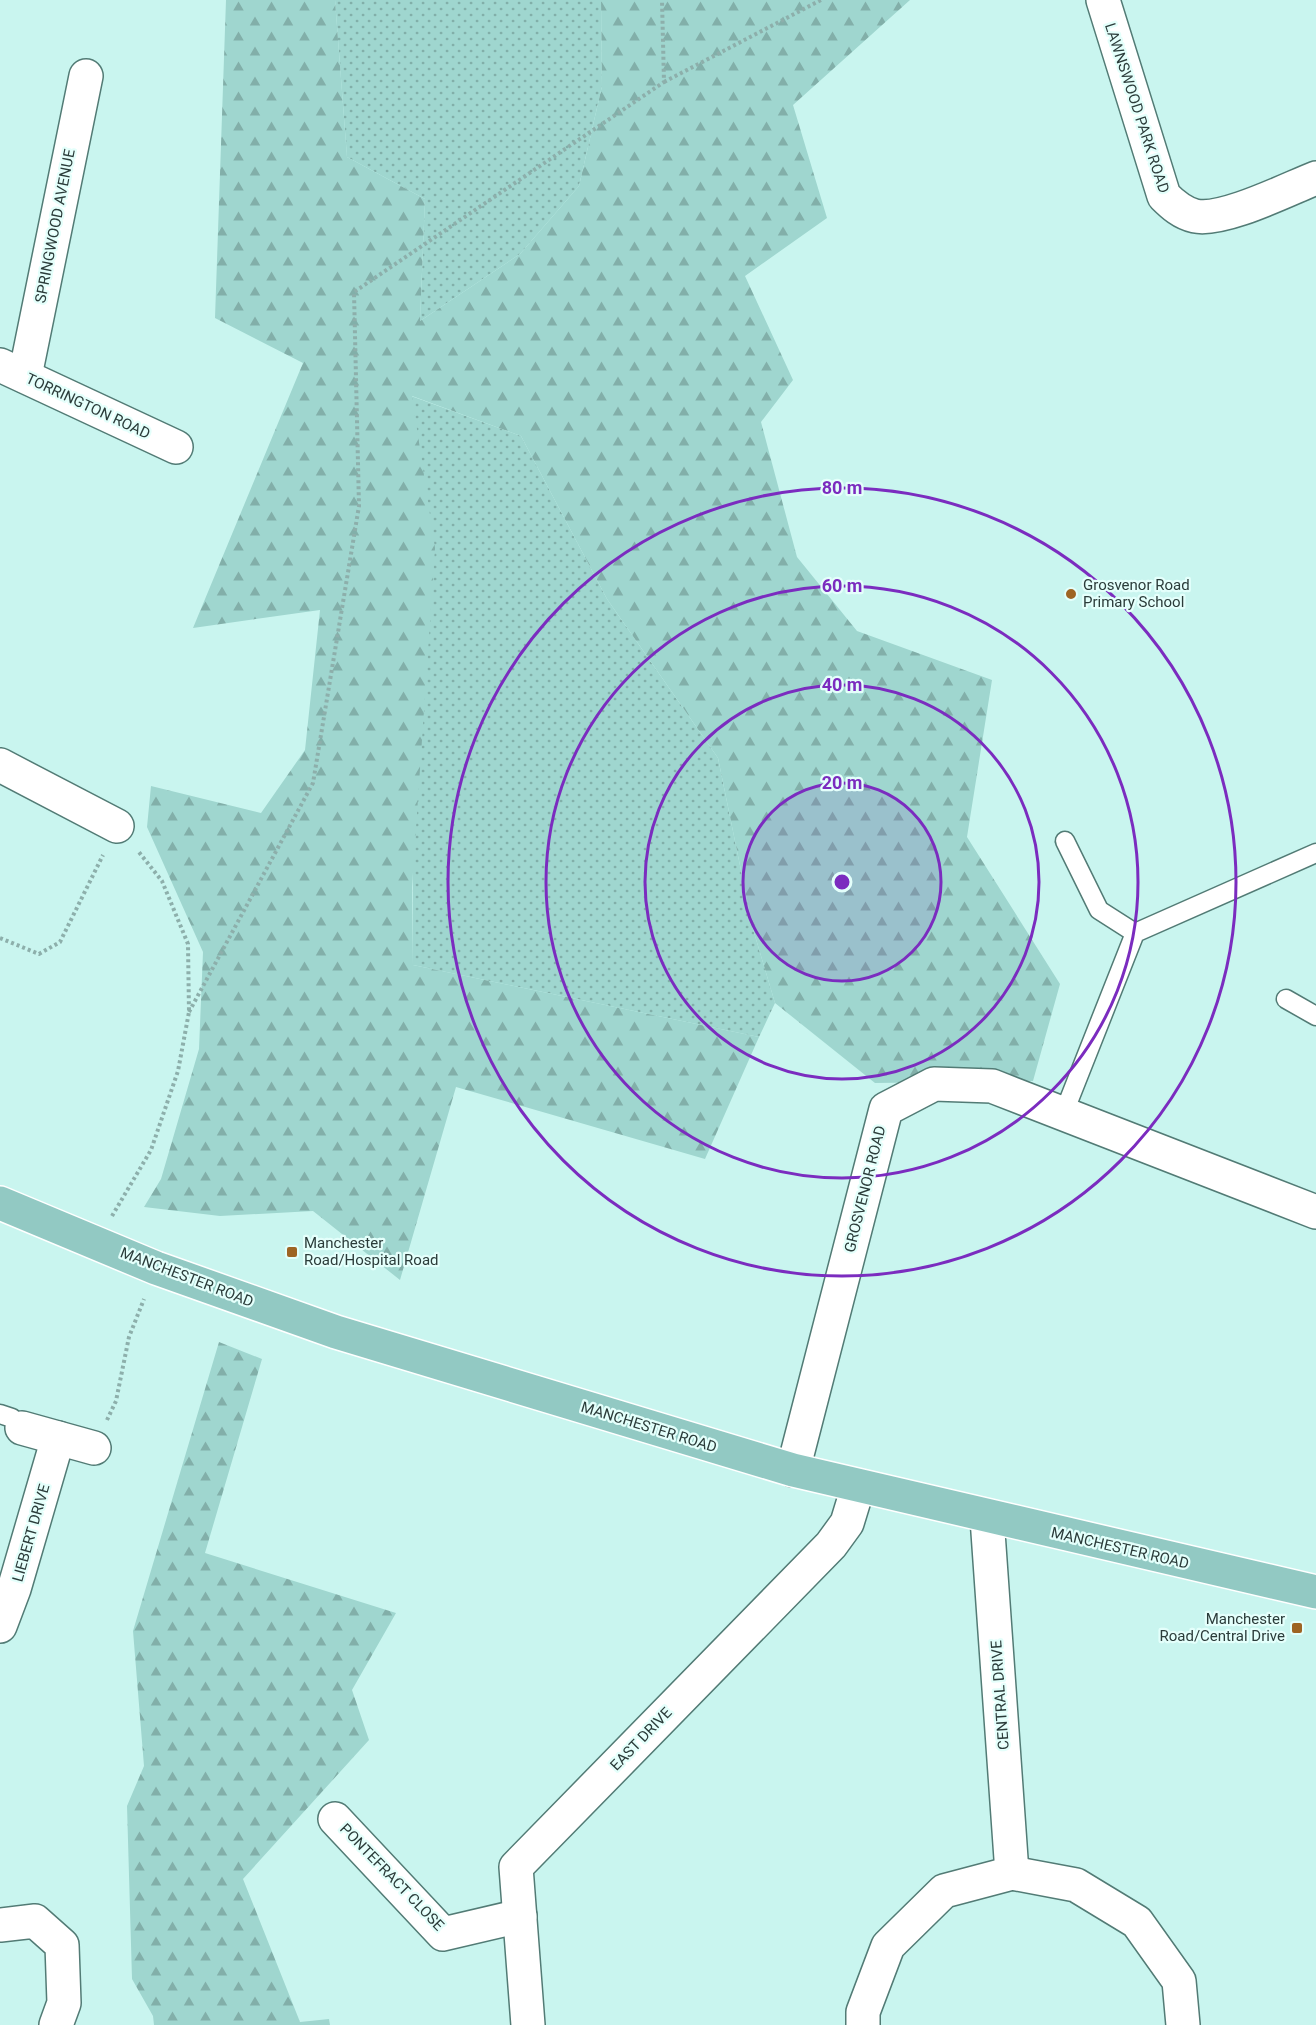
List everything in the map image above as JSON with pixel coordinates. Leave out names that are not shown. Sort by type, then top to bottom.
[{"type":"main road","name":"MANCHESTER ROAD","points":[[0,1203],[156,1268],[336,1332],[792,1470],[987,1518],[1316,1592]]},
{"type":"street","name":"LAWNSWOOD PARK ROAD","points":[[1102,0],[1164,196],[1178,209],[1197,216],[1221,216],[1316,178]]},
{"type":"street","name":"SPRINGWOOD AVENUE","points":[[13,370],[86,76]]},
{"type":"street","name":"TORRINGTON ROAD","points":[[13,370],[176,447]]},
{"type":"street","points":[[0,765],[117,826]]},
{"type":"street","name":"GROSVENOR ROAD","points":[[792,1470],[886,1109],[934,1084],[992,1086],[1316,1212]]},
{"type":"street","points":[[11,1421],[94,1448]]},
{"type":"street","name":"LIEBERT DRIVE","points":[[0,1626],[14,1589],[58,1438]]},
{"type":"street","name":"EAST DRIVE","points":[[528,2025],[516,1867],[831,1545],[847,1523],[858,1487]]},
{"type":"street","name":"CENTRAL DRIVE","points":[[987,1518],[1012,1873]]},
{"type":"street","name":"PONTEFRACT CLOSE","points":[[335,1820],[443,1934],[520,1916]]},
{"type":"street","points":[[863,2025],[863,2012],[888,1946],[945,1891],[1012,1873],[1076,1885],[1137,1922],[1179,1981],[1183,2025]]},
{"type":"street","points":[[0,1925],[35,1921],[62,1945],[64,2003],[56,2025]]},
{"type":"lane","points":[[1065,841],[1099,910],[1135,933]]},
{"type":"lane","points":[[1063,1115],[1135,933],[1316,853]]},
{"type":"lane","points":[[1286,999],[1316,1016]]},
{"type":"path","points":[[662,0],[664,82]]},
{"type":"path","points":[[189,1012],[314,783],[360,506],[354,292],[664,82],[821,0]]},
{"type":"path","points":[[0,938],[39,954],[60,942],[117,826],[162,881],[188,944],[189,1012],[178,1071],[151,1150],[96,1242]]},
{"type":"path","points":[[94,1448],[116,1401],[129,1337],[156,1268]]},
{"type":"green space","points":[[226,0],[335,0],[347,157],[425,199],[420,321],[520,254],[579,186],[602,86],[601,0],[910,0],[793,105],[827,218],[745,276],[793,380],[761,422],[797,557],[857,631],[992,680],[967,837],[1060,984],[1033,1081],[875,1083],[775,1003],[753,929],[718,758],[607,599],[521,436],[412,396],[435,548],[412,887],[413,965],[759,1037],[705,1159],[456,1087],[400,1280],[313,1211],[220,1216],[144,1207],[161,1179],[199,1049],[203,952],[147,827],[151,786],[261,813],[305,750],[320,610],[193,628],[303,363],[215,318]]},
{"type":"green space","points":[[335,0],[601,0],[602,86],[579,186],[520,254],[420,321],[425,199],[347,157]]},
{"type":"green space","points":[[411,396],[521,436],[607,599],[718,758],[753,929],[775,1003],[759,1037],[413,965]]},
{"type":"green space","points":[[219,1342],[262,1359],[205,1553],[396,1613],[352,1690],[369,1740],[243,1879],[300,2022],[329,2019],[330,2025],[154,2025],[153,2016],[132,1979],[127,1806],[144,1766],[133,1631]]},
{"type":"place","name":"Grosvenor Road Primary School","points":[[1071,594]]},
{"type":"place","name":"Manchester Road/Hospital Road","points":[[292,1252]]},
{"type":"place","name":"Manchester Road/Central Drive","points":[[1297,1628]]}]
